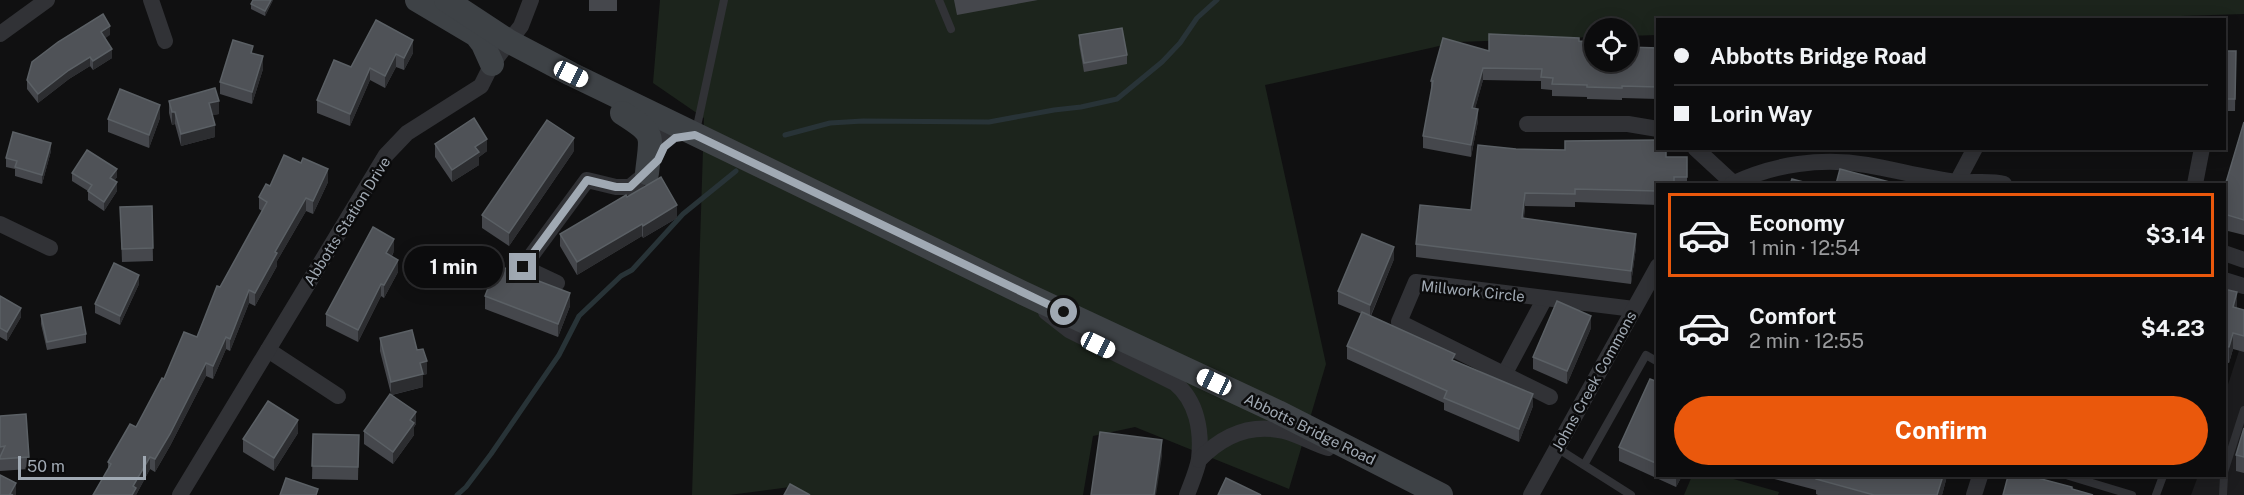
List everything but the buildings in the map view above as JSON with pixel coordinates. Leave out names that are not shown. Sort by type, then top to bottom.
[{"type":"main road","points":[[417,0],[477,35],[492,64]]},
{"type":"main road","name":"Abbotts Bridge Road","points":[[446,0],[510,42],[571,74],[1021,292],[1278,412],[1435,493]]},
{"type":"main road","name":"Abbotts Bridge Road","points":[[571,74],[568,81],[574,90],[623,113],[646,129],[651,139],[647,173]]},
{"type":"street","points":[[0,34],[47,0]]},
{"type":"street","points":[[151,0],[165,41]]},
{"type":"street","name":"Abbotts Station Drive","points":[[185,493],[386,155],[407,133],[482,86],[492,64],[521,26],[531,0]]},
{"type":"street","points":[[647,173],[671,123]]},
{"type":"street","points":[[1527,124],[1628,124],[1656,129]]},
{"type":"street","points":[[557,283],[523,267],[587,180],[616,187],[630,187],[647,173],[658,160],[664,147],[675,138],[695,135]]},
{"type":"street","points":[[1697,150],[1732,183]]},
{"type":"street","points":[[1736,183],[1796,164],[1827,161],[1864,164],[1959,183],[1974,150]]},
{"type":"street","points":[[2195,183],[2202,150]]},
{"type":"street","points":[[0,224],[50,248]]},
{"type":"street","name":"Johns Creek Commons","points":[[1531,495],[1656,270]]},
{"type":"street","points":[[2226,281],[2244,286]]},
{"type":"street","name":"Millwork Circle","points":[[1550,397],[1400,322],[1416,282],[1634,309]]},
{"type":"street","points":[[1021,292],[1069,330],[1174,383],[1185,392],[1193,406],[1198,425],[1199,460],[1187,495]]},
{"type":"street","name":"Millwork Circle","points":[[1505,374],[1545,298]]},
{"type":"street","points":[[268,350],[338,396]]},
{"type":"street","points":[[1199,460],[1211,448],[1235,434],[1249,429],[1267,428],[1286,432],[1341,452],[1362,455]]},
{"type":"street","points":[[1974,495],[1980,477]]},
{"type":"lane","points":[[695,135],[724,0]]},
{"type":"lane","points":[[939,0],[951,29]]},
{"type":"lane","points":[[1584,465],[1646,355],[1656,361]]},
{"type":"lane","points":[[2226,468],[2244,410]]},
{"type":"lane","points":[[1557,448],[1631,495]]},
{"type":"lane","points":[[2072,477],[2132,495]]},
{"type":"lane","points":[[2156,495],[2163,477]]},
{"type":"lane","points":[[2223,495],[2224,477]]},
{"type":"shaded area","points":[[660,0],[2244,0],[2244,14],[2118,18],[1656,18],[1656,35],[1638,36],[1638,18],[1584,18],[1584,37],[1457,42],[1265,85],[1326,364],[1289,489],[1135,427],[1093,436],[1083,495],[807,495],[790,487],[729,495],[692,495],[704,118],[653,83]]},
{"type":"shaded area","points":[[2244,335],[2244,495],[2191,495],[2198,477],[2226,477],[2226,391]]},
{"type":"shaded area","points":[[1692,477],[1726,477],[1779,492],[1778,495],[1684,495]]},
{"type":"waterway","points":[[785,135],[830,123],[989,122],[1117,99],[1162,62],[1180,43],[1197,18],[1217,0]]},
{"type":"waterway","points":[[457,495],[466,487],[491,454],[559,355],[579,316],[621,276],[632,270],[683,214],[736,171]]},
{"type":"route","points":[[523,267],[587,180],[616,187],[630,187],[647,173],[658,160],[664,147],[675,138],[695,135],[1064,312]]}]
